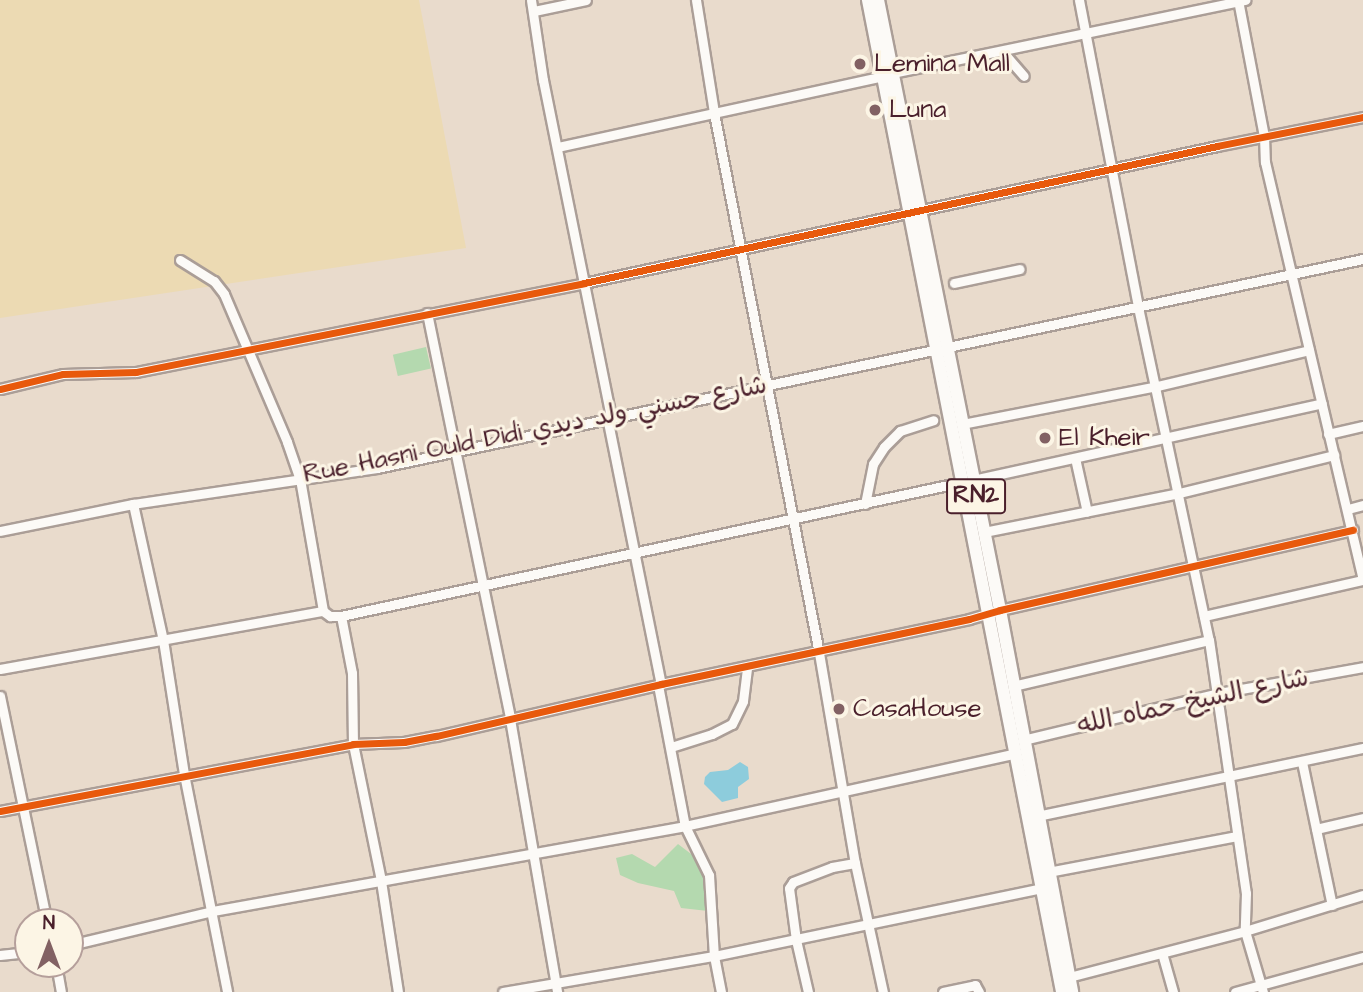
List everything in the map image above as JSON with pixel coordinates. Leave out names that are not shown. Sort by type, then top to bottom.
[{"type":"highway","name":"RN2","points":[[868,0],[887,74],[967,481],[994,612],[1013,686],[1072,992]]},
{"type":"highway","name":"RN2","points":[[878,0],[887,74]]},
{"type":"highway","name":"RN2","points":[[941,349],[962,424],[967,481],[984,532],[1016,753],[1062,992]]},
{"type":"street","points":[[531,0],[543,80],[584,283],[685,825],[709,876],[714,956],[721,992]]},
{"type":"street","points":[[534,11],[586,0]]},
{"type":"street","points":[[696,0],[713,113],[819,653],[855,863],[883,992]]},
{"type":"street","points":[[1079,0],[1138,307],[1168,438],[1219,694],[1236,836],[1246,892],[1245,931],[1262,989]]},
{"type":"street","points":[[558,147],[887,74],[1241,1],[1264,136],[1265,162],[1363,580],[1204,616]]},
{"type":"street","points":[[1002,51],[1024,76]]},
{"type":"street","points":[[0,389],[62,374],[136,372],[584,283],[1363,117]]},
{"type":"street","name":"Rue Hasni Ould Didi شارع حسني ولد ديدي","points":[[0,531],[133,503],[377,468],[766,383],[941,349],[1363,259]]},
{"type":"street","points":[[180,260],[214,281],[224,294],[248,350],[300,479],[323,611],[330,616],[341,616],[793,520],[1322,403]]},
{"type":"street","points":[[954,283],[1020,269]]},
{"type":"street","points":[[428,313],[510,719],[557,992]]},
{"type":"street","points":[[962,424],[1157,386],[1309,350]]},
{"type":"street","points":[[865,504],[873,464],[884,447],[900,431],[933,420]]},
{"type":"street","points":[[1328,434],[1363,426]]},
{"type":"street","points":[[984,532],[1179,493],[1334,455]]},
{"type":"street","points":[[1074,458],[1087,512]]},
{"type":"street","points":[[133,503],[163,640],[184,774],[227,992]]},
{"type":"street","points":[[1348,509],[1363,505]]},
{"type":"street","points":[[0,811],[353,744],[404,742],[659,684],[819,653],[1353,530]]},
{"type":"street","points":[[0,669],[323,611]]},
{"type":"street","points":[[341,616],[352,673],[353,744],[381,881],[398,992]]},
{"type":"street","points":[[1013,686],[1209,640]]},
{"type":"street","points":[[671,747],[712,734],[732,724],[743,701],[747,667]]},
{"type":"street","name":"شارع الشيخ حماه الله","points":[[1023,740],[1219,694],[1363,667]]},
{"type":"street","points":[[0,696],[44,908]]},
{"type":"street","points":[[1037,816],[1363,748]]},
{"type":"street","points":[[84,942],[213,911],[685,825],[1016,753]]},
{"type":"street","points":[[1302,762],[1332,905]]},
{"type":"street","points":[[1316,830],[1363,818]]},
{"type":"street","points":[[1048,872],[1236,836]]},
{"type":"street","points":[[808,992],[796,940],[789,888],[793,882],[832,867],[855,863]]},
{"type":"street","points":[[503,992],[714,956],[1042,888]]},
{"type":"street","points":[[1069,977],[1245,931],[1363,895]]},
{"type":"street","points":[[1163,953],[1173,992]]},
{"type":"street","points":[[1235,992],[1262,989],[1363,957]]},
{"type":"street","points":[[943,992],[975,985],[979,992]]},
{"type":"green space","points":[[426,347],[431,368],[398,376],[393,355]]},
{"type":"green space","points":[[678,844],[699,860],[708,877],[708,911],[681,908],[674,891],[638,883],[620,875],[616,858],[632,854],[655,867]]},
{"type":"sand","points":[[0,0],[419,0],[466,248],[0,318]]},
{"type":"water","points":[[740,762],[748,767],[749,779],[738,787],[738,798],[722,802],[704,784],[705,777],[710,772],[728,770]]},
{"type":"cycle path","points":[[0,389],[63,374],[136,372],[584,283],[1363,117]]},
{"type":"cycle path","points":[[0,811],[353,744],[404,742],[436,736],[661,684],[969,619],[1353,530]]},
{"type":"place","name":"Lemina Mall","points":[[860,64]]},
{"type":"place","name":"Luna","points":[[875,110]]},
{"type":"place","name":"El Kheir","points":[[1045,438]]},
{"type":"place","name":"CasaHouse","points":[[839,709]]}]
